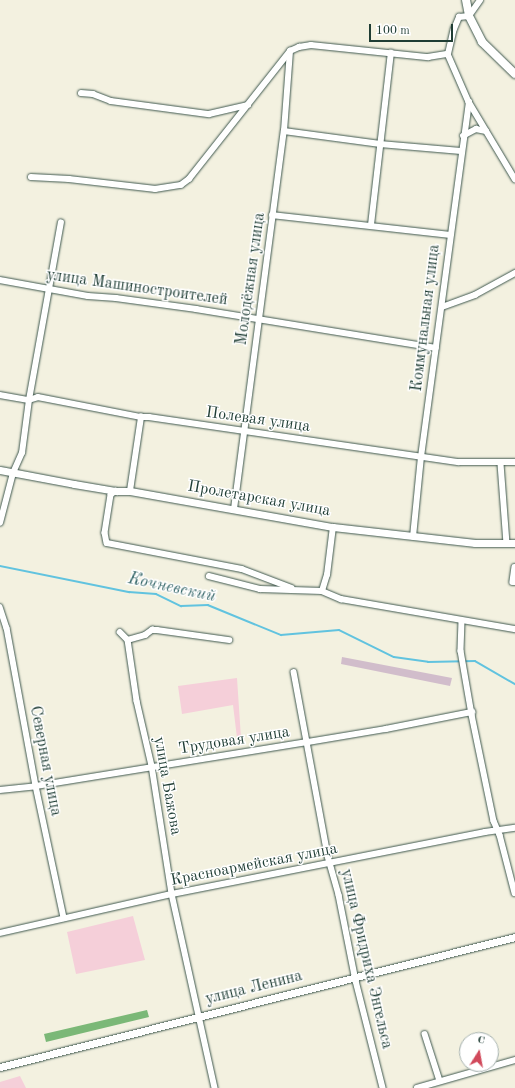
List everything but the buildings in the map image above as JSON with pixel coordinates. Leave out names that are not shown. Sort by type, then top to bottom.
[{"type":"main road","points":[[466,0],[469,16],[482,42],[515,74]]},
{"type":"street","points":[[480,0],[469,16],[459,18],[454,29],[448,54],[469,102],[515,178]]},
{"type":"street","points":[[31,176],[155,189],[180,185],[189,178],[290,51],[299,47],[311,45],[428,57],[448,54]]},
{"type":"street","name":"Молодёжная улица","points":[[234,509],[243,431],[284,131],[290,51]]},
{"type":"street","points":[[371,225],[391,54]]},
{"type":"street","points":[[81,93],[93,94],[111,101],[209,114],[248,105]]},
{"type":"street","name":"Коммунальная улица","points":[[414,537],[421,457],[442,307],[463,136],[469,102]]},
{"type":"street","points":[[463,136],[476,129],[486,131]]},
{"type":"street","points":[[284,131],[380,144],[461,151]]},
{"type":"street","points":[[272,215],[450,235]]},
{"type":"street","points":[[0,523],[13,473],[22,453],[29,400],[61,223]]},
{"type":"street","points":[[442,307],[475,295],[515,273]]},
{"type":"street","name":"улица Машиностроителей","points":[[0,280],[88,296],[116,298],[436,348]]},
{"type":"street","name":"Полевая улица","points":[[0,395],[29,400],[38,397],[141,417],[459,462],[500,464],[515,462]]},
{"type":"street","points":[[130,491],[141,417]]},
{"type":"street","points":[[500,464],[507,543]]},
{"type":"street","name":"Пролетарская улица","points":[[0,470],[116,491],[130,491],[333,527],[475,543],[515,543]]},
{"type":"street","points":[[116,491],[111,495],[105,533],[107,543],[242,569],[296,590]]},
{"type":"street","points":[[322,591],[327,575],[333,527]]},
{"type":"street","points":[[514,582],[515,567]]},
{"type":"street","points":[[208,576],[260,589],[322,591],[341,599],[515,629]]},
{"type":"street","name":"Северная улица","points":[[1,608],[7,628],[36,786],[64,918]]},
{"type":"street","points":[[462,621],[462,651],[472,712],[494,821],[498,830],[515,893]]},
{"type":"street","points":[[120,632],[128,640],[145,635],[152,630],[229,640]]},
{"type":"street","name":"улица Бажова","points":[[128,640],[137,701],[152,766],[172,894],[215,1088]]},
{"type":"street","name":"улица Фридриха Энгельса","points":[[294,672],[330,863],[355,978],[384,1088]]},
{"type":"street","name":"Трудовая улица","points":[[0,790],[36,786],[152,766],[308,742],[386,729],[472,712]]},
{"type":"street","name":"Красноармейская улица","points":[[0,933],[172,894],[498,830],[515,828]]},
{"type":"street","name":"улица Ленина","points":[[0,1067],[515,937]]},
{"type":"street","points":[[425,1034],[440,1081]]},
{"type":"street","points":[[417,1088],[515,1060]]},
{"type":"shaded area","points":[[342,657],[452,678],[450,686],[341,664]]},
{"type":"shaded area","points":[[237,678],[241,738],[237,738],[233,705],[182,714],[178,686]]},
{"type":"shaded area","points":[[133,916],[145,960],[76,974],[67,932]]},
{"type":"shaded area","points":[[20,1076],[26,1088],[0,1088],[0,1082]]},
{"type":"green space","points":[[147,1010],[149,1017],[46,1042],[44,1034]]},
{"type":"waterway","name":"Кочневский","points":[[0,566],[129,592],[156,594],[181,606],[208,605],[281,635],[339,630],[394,657],[428,662],[475,661],[515,684]]}]
